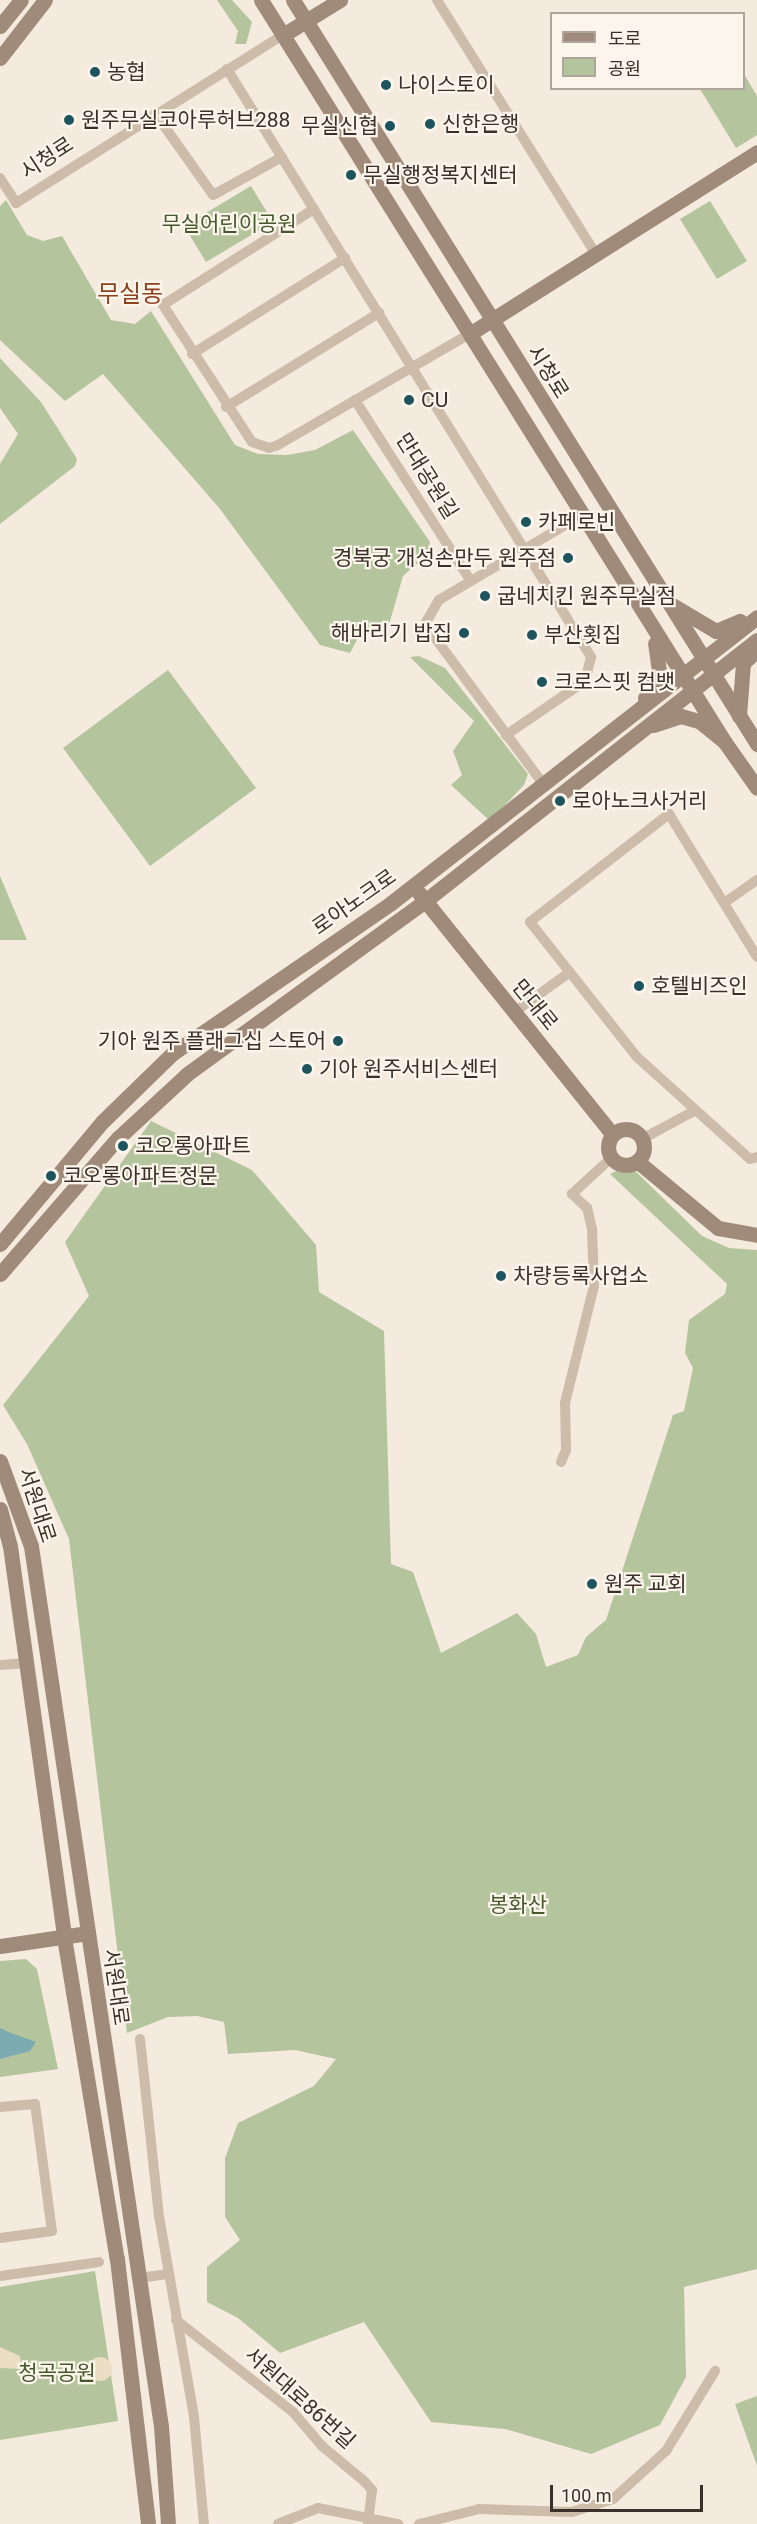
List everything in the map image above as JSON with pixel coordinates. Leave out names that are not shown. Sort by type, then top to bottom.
[{"type":"street","points":[[0,26],[21,0]]},
{"type":"street","points":[[0,58],[45,0]]},
{"type":"street","points":[[261,0],[584,514],[650,626],[757,788]]},
{"type":"street","name":"시청로","points":[[293,0],[757,744]]},
{"type":"street","points":[[283,34],[340,0]]},
{"type":"street","points":[[437,0],[596,254]]},
{"type":"street","name":"시청로","points":[[0,178],[16,203],[283,34]]},
{"type":"street","points":[[227,69],[591,657],[590,670],[585,681],[506,735]]},
{"type":"street","points":[[155,113],[213,195],[282,157]]},
{"type":"street","points":[[314,209],[166,298],[164,312],[226,407],[252,442],[269,448],[471,333],[757,152]]},
{"type":"street","points":[[192,354],[345,258]]},
{"type":"street","points":[[226,407],[379,314]]},
{"type":"street","name":"만대공원길","points":[[356,400],[470,580]]},
{"type":"street","points":[[544,784],[425,624],[439,600],[584,514]]},
{"type":"street","points":[[667,602],[716,631],[757,616]]},
{"type":"street","name":"로아노크로","points":[[0,1244],[138,1083],[173,1053],[414,885],[757,616]]},
{"type":"street","points":[[631,716],[658,679],[661,663],[650,626]]},
{"type":"street","points":[[712,675],[757,640]]},
{"type":"street","points":[[739,716],[743,663],[757,650]]},
{"type":"street","name":"로아노크로","points":[[0,1274],[88,1171],[187,1074],[425,901],[639,729],[712,675]]},
{"type":"street","points":[[639,729],[681,716],[724,741]]},
{"type":"street","points":[[757,957],[669,814],[530,922],[637,1057],[750,1160],[757,1157]]},
{"type":"street","points":[[724,903],[757,880]]},
{"type":"street","name":"만대로","points":[[414,885],[513,1013],[613,1135]]},
{"type":"street","points":[[513,1013],[570,972]]},
{"type":"street","points":[[637,1161],[642,1139],[696,1110]]},
{"type":"street","points":[[561,1462],[566,1450],[565,1403],[594,1286],[592,1229],[587,1208],[572,1194],[611,1158],[613,1135],[631,1130],[642,1139]]},
{"type":"street","points":[[611,1158],[622,1165],[637,1161]]},
{"type":"street","points":[[71,1159],[88,1171]]},
{"type":"street","points":[[637,1161],[718,1228],[757,1235]]},
{"type":"street","name":"서원대로","points":[[0,1461],[31,1546],[161,2427],[168,2524]]},
{"type":"street","name":"서원대로","points":[[0,1509],[28,1663],[64,1937],[120,2282],[148,2524]]},
{"type":"street","points":[[0,1665],[28,1663]]},
{"type":"street","points":[[0,1946],[88,1933]]},
{"type":"street","points":[[140,2039],[167,2274],[194,2417],[204,2524]]},
{"type":"street","points":[[0,2107],[35,2104],[52,2231],[0,2238]]},
{"type":"street","points":[[0,2276],[99,2262]]},
{"type":"street","points":[[120,2282],[167,2274]]},
{"type":"street","name":"서원대로86번길","points":[[176,2320],[293,2412],[322,2446],[365,2482],[372,2490],[368,2522]]},
{"type":"street","points":[[419,2524],[479,2509],[572,2512],[613,2499],[666,2451],[715,2371]]},
{"type":"street","points":[[278,2524],[318,2508],[343,2510],[368,2522],[398,2524]]},
{"type":"green space","points":[[217,0],[232,0],[252,22],[246,44],[235,44],[238,31]]},
{"type":"green space","points":[[745,76],[757,96],[757,135],[736,148],[701,90],[745,90]]},
{"type":"green space","name":"무실어린이공원","points":[[251,186],[273,222],[206,262],[184,226]]},
{"type":"green space","points":[[6,200],[27,235],[43,241],[62,236],[111,320],[135,324],[151,311],[235,445],[258,454],[287,455],[315,450],[353,430],[430,542],[428,554],[403,576],[388,628],[373,635],[363,628],[350,653],[320,645],[220,509],[103,374],[65,401],[0,340],[0,206]]},
{"type":"green space","points":[[710,201],[747,261],[717,279],[680,219]]},
{"type":"green space","points":[[0,358],[41,402],[77,459],[75,466],[0,524],[0,464],[18,434],[0,408]]},
{"type":"green space","points":[[419,656],[445,668],[528,774],[524,785],[490,821],[451,785],[462,775],[453,751],[474,721],[410,657]]},
{"type":"green space","points":[[168,670],[256,788],[150,866],[63,748]]},
{"type":"green space","points":[[0,876],[27,940],[0,940]]},
{"type":"green space","name":"봉화산","points":[[151,1121],[252,1170],[316,1245],[319,1292],[384,1331],[391,1564],[413,1572],[441,1653],[517,1613],[536,1634],[546,1667],[578,1655],[586,1637],[606,1620],[673,1415],[684,1411],[693,1368],[685,1353],[689,1320],[725,1294],[727,1284],[610,1174],[629,1165],[702,1236],[729,1248],[757,1250],[757,2269],[684,2287],[686,2377],[660,2425],[591,2454],[505,2429],[431,2422],[364,2322],[280,2353],[238,2318],[207,2302],[207,2267],[240,2240],[225,2217],[225,2158],[238,2123],[314,2086],[336,2059],[295,2050],[228,2054],[224,2022],[197,2016],[168,2017],[127,2033],[69,1539],[27,1444],[3,1405],[89,1296],[65,1242]]},
{"type":"green space","points":[[26,1959],[37,1969],[58,2069],[0,2077],[0,1961]]},
{"type":"green space","name":"청곡공원","points":[[95,2271],[118,2421],[0,2440],[0,2287]]},
{"type":"green space","points":[[757,2396],[757,2466],[735,2404]]},
{"type":"shaded area","points":[[0,2347],[20,2356],[22,2369],[0,2368]]},
{"type":"shaded area","points":[[100,2357],[108,2361],[112,2369],[108,2377],[100,2381],[92,2377],[88,2369],[92,2361]]},
{"type":"water","points":[[0,2028],[36,2042],[30,2051],[0,2059]]},
{"type":"place","name":"농협","points":[[95,72]]},
{"type":"place","name":"나이스토이","points":[[386,85]]},
{"type":"place","name":"원주무실코아루허브288","points":[[69,120]]},
{"type":"place","name":"신한은행","points":[[430,124]]},
{"type":"place","name":"무실신협","points":[[390,126]]},
{"type":"place","name":"무실행정복지센터","points":[[351,175]]},
{"type":"place","name":"CU","points":[[409,400]]},
{"type":"place","name":"카페로빈","points":[[526,522]]},
{"type":"place","name":"경북궁 개성손만두 원주점","points":[[568,558]]},
{"type":"place","name":"굽네치킨 원주무실점","points":[[485,596]]},
{"type":"place","name":"해바리기 밥집","points":[[464,633]]},
{"type":"place","name":"부산횟집","points":[[532,635]]},
{"type":"place","name":"크로스핏 컴뱃","points":[[542,682]]},
{"type":"place","name":"로아노크사거리","points":[[560,801]]},
{"type":"place","name":"호텔비즈인","points":[[639,986]]},
{"type":"place","name":"기아 원주 플래그십 스토어","points":[[338,1041]]},
{"type":"place","name":"기아 원주서비스센터","points":[[307,1069]]},
{"type":"place","name":"코오롱아파트","points":[[123,1146]]},
{"type":"place","name":"코오롱아파트정문","points":[[51,1176]]},
{"type":"place","name":"차량등록사업소","points":[[501,1276]]},
{"type":"place","name":"원주 교회","points":[[592,1584]]},
{"type":"district","name":"무실동","points":[[130,295]]}]
